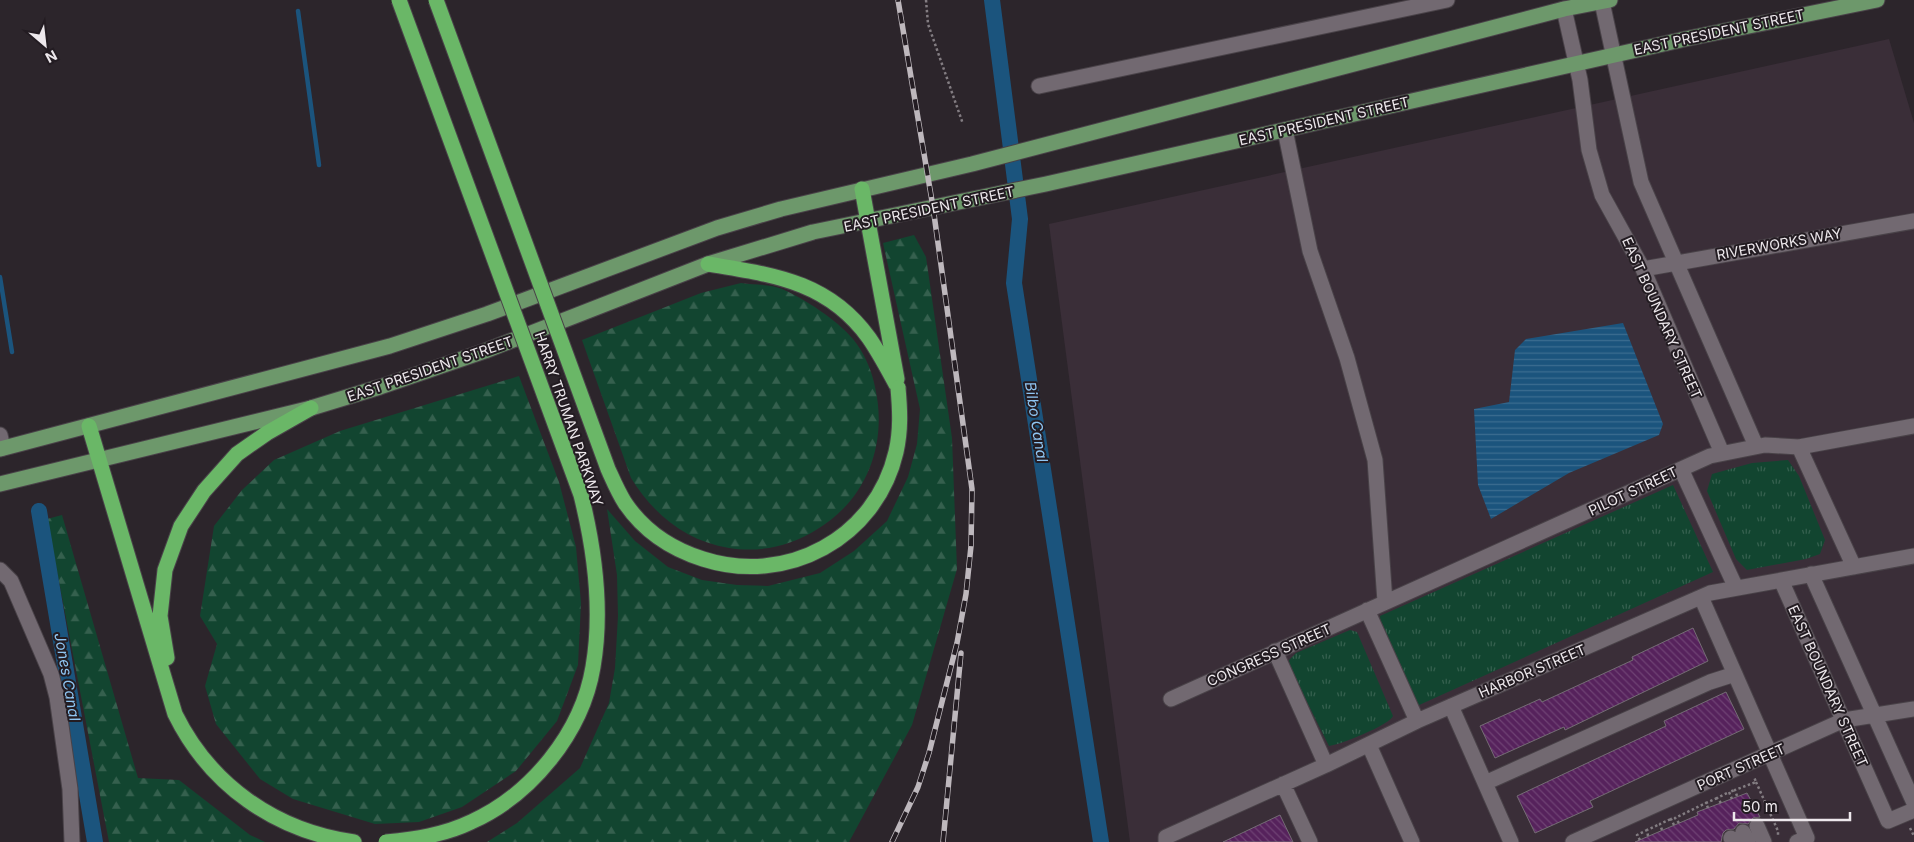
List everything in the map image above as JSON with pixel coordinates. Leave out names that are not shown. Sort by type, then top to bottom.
[{"type":"highway","name":"HARRY TRUMAN PARKWAY","points":[[386,842],[412,840],[444,832],[471,822],[495,808],[540,770],[558,749],[574,723],[585,696],[594,660],[597,613],[593,554],[581,494],[400,0]]},
{"type":"highway","name":"HARRY TRUMAN PARKWAY","points":[[436,0],[608,469],[625,503],[657,537],[670,546],[695,557],[723,565],[749,567],[792,562],[831,546],[859,521],[878,496],[895,453],[899,432],[898,388],[862,190]]},
{"type":"highway","points":[[708,264],[772,275],[821,293],[840,306],[860,327],[880,354],[898,388]]},
{"type":"highway","points":[[175,714],[160,616],[165,570],[181,526],[204,491],[238,454],[267,433],[311,408]]},
{"type":"highway","points":[[89,426],[175,714],[197,753],[236,793],[250,803],[280,820],[308,832],[331,839],[354,842]]},
{"type":"main road","name":"EAST PRESIDENT STREET","points":[[0,484],[311,408],[485,351],[708,264],[813,232],[1046,184],[1576,63],[1877,0]]},
{"type":"main road","points":[[1,444],[89,426],[390,346],[487,314],[717,228],[781,209],[1037,146],[1564,9],[1580,3],[1606,1]]},
{"type":"street","points":[[1039,86],[1447,0]]},
{"type":"street","points":[[1606,1],[1614,55],[1635,162],[1674,262],[1756,446]]},
{"type":"street","name":"EAST BOUNDARY STREET","points":[[1564,9],[1580,80],[1589,150],[1602,195],[1643,269],[1722,453]]},
{"type":"street","points":[[1285,130],[1310,250],[1347,358],[1375,460],[1385,602]]},
{"type":"street","name":"RIVERWORKS WAY","points":[[1643,269],[1914,221]]},
{"type":"street","name":"PILOT STREET","points":[[1367,610],[1710,456],[1756,446],[1799,447],[1914,426]]},
{"type":"street","points":[[1799,447],[1854,567]]},
{"type":"street","points":[[1681,469],[1736,588]]},
{"type":"street","name":"HARBOR STREET","points":[[1166,840],[1451,706],[1710,593],[1914,556]]},
{"type":"street","points":[[0,570],[11,581],[51,674],[57,697],[70,789],[72,842]]},
{"type":"street","points":[[1811,574],[1914,803]]},
{"type":"street","name":"EAST BOUNDARY STREET","points":[[1781,580],[1888,821],[1914,810]]},
{"type":"street","points":[[1701,597],[1770,754],[1802,840]]},
{"type":"street","points":[[1367,610],[1416,722]]},
{"type":"street","name":"CONGRESS STREET","points":[[1170,699],[1367,610]]},
{"type":"street","points":[[1276,651],[1326,765]]},
{"type":"street","points":[[1485,783],[1701,686],[1735,674]]},
{"type":"street","points":[[1451,706],[1511,842]]},
{"type":"street","name":"PORT STREET","points":[[1572,842],[1844,720],[1914,709]]},
{"type":"street","points":[[1369,746],[1412,842]]},
{"type":"street","points":[[1283,784],[1310,842]]},
{"type":"street","points":[[1742,836],[1769,841]]},
{"type":"path","points":[[926,0],[928,24],[963,124]]},
{"type":"path","points":[[1756,782],[1778,831],[1778,836],[1769,841]]},
{"type":"path","points":[[1640,840],[1637,835],[1735,790]]},
{"type":"path","points":[[1729,792],[1732,799]]},
{"type":"path","points":[[1717,798],[1721,803]]},
{"type":"path","points":[[1706,803],[1708,808]]},
{"type":"path","points":[[1676,818],[1679,823]]},
{"type":"path","points":[[1671,819],[1674,825]]},
{"type":"path","points":[[1660,824],[1662,830]]},
{"type":"path","points":[[1647,830],[1648,836]]},
{"type":"shaded area","points":[[1889,39],[1914,123],[1914,842],[1130,842],[1049,224]]},
{"type":"green space","points":[[914,235],[926,257],[952,438],[957,569],[912,725],[849,842],[487,842],[517,823],[580,768],[609,703],[615,668],[618,616],[617,575],[607,509],[635,541],[668,567],[702,580],[737,585],[768,586],[820,573],[854,551],[887,521],[908,477],[917,444],[920,409],[883,243]]},
{"type":"green space","points":[[741,283],[777,287],[801,298],[830,317],[861,350],[874,381],[878,408],[878,429],[870,468],[861,486],[849,503],[834,518],[806,536],[774,547],[752,550],[729,548],[713,544],[685,533],[650,504],[631,478],[582,340],[701,293]]},
{"type":"green space","points":[[519,376],[559,482],[576,547],[581,603],[578,665],[557,721],[516,771],[462,807],[419,822],[375,824],[293,799],[260,779],[216,724],[205,686],[217,644],[200,616],[214,526],[242,490],[274,460],[340,431]]},
{"type":"green space","points":[[1788,460],[1799,476],[1825,540],[1820,554],[1806,559],[1747,570],[1736,559],[1707,491],[1712,474],[1752,463]]},
{"type":"green space","points":[[1673,485],[1713,572],[1417,706],[1381,628],[1380,616]]},
{"type":"green space","points":[[62,515],[138,778],[179,780],[250,835],[265,842],[109,842],[47,519]]},
{"type":"green space","points":[[1350,630],[1357,632],[1393,716],[1390,720],[1374,729],[1329,746],[1290,668],[1289,660],[1296,653]]},
{"type":"water","points":[[1623,323],[1663,424],[1659,435],[1569,473],[1491,519],[1478,485],[1474,409],[1509,402],[1515,350],[1526,339]]},
{"type":"building","points":[[1693,628],[1708,661],[1565,730],[1564,727],[1495,758],[1480,726],[1540,699],[1542,702],[1633,660],[1632,657]]},
{"type":"building","points":[[1726,692],[1744,729],[1590,801],[1593,807],[1535,833],[1517,796],[1666,726],[1664,721]]},
{"type":"building","points":[[1747,793],[1760,817],[1753,818],[1748,824],[1739,823],[1734,829],[1726,830],[1723,833],[1721,842],[1635,842],[1698,815],[1697,812]]},
{"type":"building","points":[[1280,815],[1293,842],[1223,842]]},
{"type":"waterway","name":"Bilbo Canal","points":[[992,0],[1020,219],[1014,283],[1101,842]]},
{"type":"waterway","points":[[298,11],[319,165]]},
{"type":"waterway","points":[[0,277],[12,352]]},
{"type":"waterway","name":"Jones Canal","points":[[39,511],[95,842]]},
{"type":"railway","points":[[892,842],[918,787],[929,753],[957,643],[966,594],[971,546],[972,489],[933,207],[898,0]]},
{"type":"railway","points":[[943,842],[961,653]]}]
